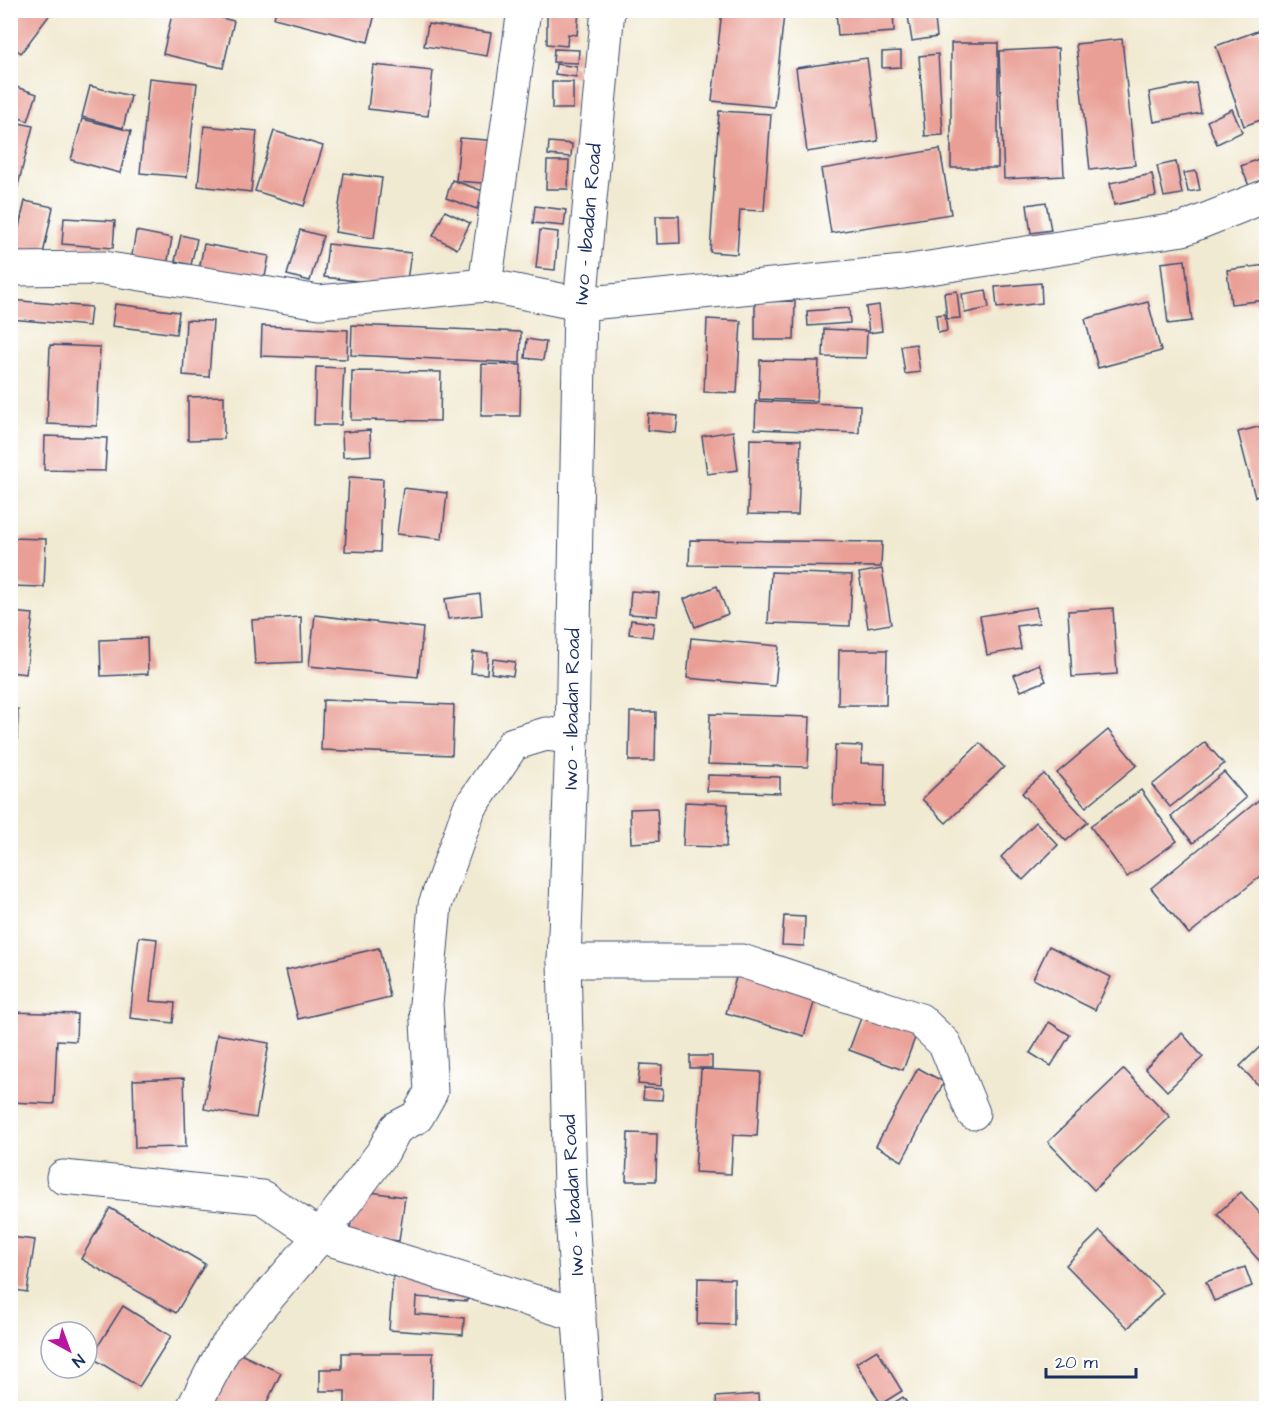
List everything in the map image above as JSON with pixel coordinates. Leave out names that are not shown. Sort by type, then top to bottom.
[{"type":"street","points":[[485,285],[524,10]]},
{"type":"street","name":"Iwo - Ibadan Road","points":[[585,1408],[570,1187],[564,961],[572,737],[580,304],[608,10]]},
{"type":"street","points":[[10,269],[103,268],[320,302],[485,285],[580,304],[903,272],[1182,230],[1266,196]]},
{"type":"street","points":[[193,1408],[224,1349],[320,1236],[383,1152],[396,1128],[417,1117],[431,1092],[426,1004],[435,905],[469,809],[513,744],[546,734],[572,737]]},
{"type":"street","points":[[564,961],[742,961],[920,1020],[945,1044],[973,1113]]},
{"type":"street","points":[[63,1177],[262,1197],[320,1236],[579,1315]]},
{"type":"building","points":[[10,10],[48,10],[51,13],[21,53],[10,45]]},
{"type":"building","points":[[173,10],[188,10],[234,21],[223,68],[163,54]]},
{"type":"building","points":[[276,10],[376,10],[368,42],[274,18]]},
{"type":"building","points":[[547,10],[579,10],[577,35],[568,34],[567,46],[547,44]]},
{"type":"building","points":[[722,10],[784,14],[774,107],[712,101]]},
{"type":"building","points":[[836,10],[893,10],[894,32],[838,36]]},
{"type":"building","points":[[907,10],[934,10],[937,37],[912,41]]},
{"type":"building","points":[[428,24],[491,33],[487,56],[424,46]]},
{"type":"building","points":[[1260,30],[1266,48],[1266,118],[1244,126],[1216,46]]},
{"type":"building","points":[[1122,39],[1135,165],[1090,170],[1076,44]]},
{"type":"building","points":[[951,43],[998,43],[998,168],[951,168]]},
{"type":"building","points":[[1058,48],[1064,176],[1004,179],[999,51]]},
{"type":"building","points":[[554,49],[579,50],[578,63],[553,62]]},
{"type":"building","points":[[901,51],[901,67],[882,68],[882,52]]},
{"type":"building","points":[[938,54],[943,135],[925,136],[919,56]]},
{"type":"building","points":[[867,58],[878,141],[807,152],[796,68]]},
{"type":"building","points":[[556,64],[577,67],[576,77],[555,74]]},
{"type":"building","points":[[373,65],[433,71],[428,116],[368,109]]},
{"type":"building","points":[[149,78],[197,83],[187,177],[140,173]]},
{"type":"building","points":[[552,82],[573,82],[573,109],[552,109]]},
{"type":"building","points":[[1196,83],[1201,113],[1154,122],[1149,92]]},
{"type":"building","points":[[10,85],[37,94],[28,121],[10,115]]},
{"type":"building","points":[[90,86],[131,96],[123,128],[82,117]]},
{"type":"building","points":[[1232,109],[1242,132],[1217,144],[1207,121]]},
{"type":"building","points":[[719,111],[771,114],[764,211],[740,210],[737,254],[710,252]]},
{"type":"building","points":[[82,119],[131,131],[120,173],[71,160]]},
{"type":"building","points":[[10,121],[33,126],[13,205],[10,205]]},
{"type":"building","points":[[204,126],[257,131],[251,192],[198,186]]},
{"type":"building","points":[[274,131],[323,146],[304,206],[255,191]]},
{"type":"building","points":[[460,138],[499,141],[496,184],[456,181]]},
{"type":"building","points":[[549,142],[572,144],[571,157],[548,155]]},
{"type":"building","points":[[940,149],[951,214],[831,233],[821,169]]},
{"type":"building","points":[[1266,156],[1266,179],[1249,186],[1241,166]]},
{"type":"building","points":[[547,161],[569,161],[568,189],[546,189]]},
{"type":"building","points":[[1176,162],[1182,194],[1164,197],[1157,166]]},
{"type":"building","points":[[1196,171],[1200,190],[1188,192],[1184,173]]},
{"type":"building","points":[[344,173],[382,178],[374,238],[335,232]]},
{"type":"building","points":[[1152,174],[1156,196],[1114,205],[1110,183]]},
{"type":"building","points":[[452,180],[483,191],[477,209],[446,198]]},
{"type":"building","points":[[25,201],[53,207],[42,259],[13,253]]},
{"type":"building","points":[[1046,202],[1051,230],[1031,233],[1027,205]]},
{"type":"building","points":[[535,206],[566,210],[564,226],[533,223]]},
{"type":"building","points":[[445,211],[470,223],[457,249],[433,236]]},
{"type":"building","points":[[656,216],[679,216],[680,243],[657,244]]},
{"type":"building","points":[[64,218],[115,221],[113,248],[62,244]]},
{"type":"building","points":[[300,230],[323,236],[310,281],[287,275]]},
{"type":"building","points":[[540,230],[558,232],[555,270],[536,268]]},
{"type":"building","points":[[136,231],[172,238],[167,266],[131,261]]},
{"type":"building","points":[[181,235],[197,239],[191,265],[175,261]]},
{"type":"building","points":[[204,244],[269,256],[264,282],[199,270]]},
{"type":"building","points":[[328,244],[411,253],[406,287],[324,277]]},
{"type":"building","points":[[1185,260],[1192,321],[1168,324],[1161,263]]},
{"type":"building","points":[[1266,265],[1266,300],[1231,304],[1227,270]]},
{"type":"building","points":[[1041,283],[1042,303],[997,308],[995,287]]},
{"type":"building","points":[[986,290],[989,308],[965,313],[962,294]]},
{"type":"building","points":[[957,291],[960,318],[947,319],[944,293]]},
{"type":"building","points":[[10,300],[91,307],[89,326],[10,319]]},
{"type":"building","points":[[795,301],[794,340],[755,340],[755,302]]},
{"type":"building","points":[[1148,302],[1161,351],[1098,368],[1085,319]]},
{"type":"building","points":[[115,304],[179,312],[176,334],[112,326]]},
{"type":"building","points":[[879,305],[882,331],[869,333],[866,307]]},
{"type":"building","points":[[849,308],[850,323],[808,326],[807,311]]},
{"type":"building","points":[[945,314],[947,331],[938,333],[936,315]]},
{"type":"building","points":[[707,319],[741,321],[737,393],[704,392]]},
{"type":"building","points":[[186,320],[213,321],[209,377],[183,375]]},
{"type":"building","points":[[352,325],[521,332],[520,363],[351,355]]},
{"type":"building","points":[[262,326],[348,330],[347,359],[261,356]]},
{"type":"building","points":[[824,329],[867,331],[866,358],[823,357]]},
{"type":"building","points":[[527,339],[546,342],[543,360],[525,358]]},
{"type":"building","points":[[916,344],[920,372],[905,374],[901,346]]},
{"type":"building","points":[[50,345],[100,347],[97,426],[47,424]]},
{"type":"building","points":[[760,360],[819,361],[817,401],[759,399]]},
{"type":"building","points":[[482,364],[521,365],[520,416],[481,416]]},
{"type":"building","points":[[316,367],[344,368],[341,425],[314,425]]},
{"type":"building","points":[[352,371],[441,372],[440,421],[351,420]]},
{"type":"building","points":[[224,396],[224,439],[188,440],[188,397]]},
{"type":"building","points":[[756,401],[860,405],[859,433],[755,429]]},
{"type":"building","points":[[648,413],[678,416],[676,433],[647,430]]},
{"type":"building","points":[[1266,425],[1266,494],[1255,497],[1238,432]]},
{"type":"building","points":[[370,430],[371,455],[343,457],[342,432]]},
{"type":"building","points":[[733,431],[738,470],[707,474],[702,436]]},
{"type":"building","points":[[45,436],[107,438],[105,471],[44,470]]},
{"type":"building","points":[[750,439],[801,440],[798,515],[748,514]]},
{"type":"building","points":[[349,477],[383,479],[380,552],[345,551]]},
{"type":"building","points":[[403,488],[447,493],[442,539],[397,534]]},
{"type":"building","points":[[10,538],[46,539],[44,587],[10,586]]},
{"type":"building","points":[[690,540],[882,542],[881,567],[689,565]]},
{"type":"building","points":[[882,569],[891,624],[868,628],[859,573]]},
{"type":"building","points":[[771,572],[852,575],[850,626],[768,623]]},
{"type":"building","points":[[717,586],[728,614],[695,627],[684,599]]},
{"type":"building","points":[[631,591],[659,593],[657,616],[629,614]]},
{"type":"building","points":[[480,594],[482,615],[448,619],[445,599]]},
{"type":"building","points":[[1036,607],[1039,623],[1017,626],[1021,649],[987,655],[980,616]]},
{"type":"building","points":[[1113,608],[1117,674],[1072,677],[1068,611]]},
{"type":"building","points":[[10,612],[33,614],[26,674],[10,672]]},
{"type":"building","points":[[315,615],[423,628],[418,677],[309,666]]},
{"type":"building","points":[[301,617],[302,662],[255,664],[252,620]]},
{"type":"building","points":[[631,620],[654,623],[652,637],[629,634]]},
{"type":"building","points":[[147,638],[148,674],[101,676],[100,640]]},
{"type":"building","points":[[691,638],[779,646],[775,686],[687,678]]},
{"type":"building","points":[[839,650],[887,650],[886,705],[838,705]]},
{"type":"building","points":[[473,652],[488,653],[487,674],[471,673]]},
{"type":"building","points":[[493,659],[515,662],[513,676],[491,673]]},
{"type":"building","points":[[1039,664],[1046,681],[1021,691],[1014,675]]},
{"type":"building","points":[[323,700],[454,705],[452,755],[321,750]]},
{"type":"building","points":[[10,709],[18,709],[16,766],[10,766]]},
{"type":"building","points":[[630,712],[656,712],[655,761],[629,761]]},
{"type":"building","points":[[710,714],[810,717],[808,767],[708,764]]},
{"type":"building","points":[[1108,730],[1137,765],[1086,807],[1057,773]]},
{"type":"building","points":[[1205,742],[1224,764],[1170,807],[1152,785]]},
{"type":"building","points":[[980,743],[1004,767],[946,823],[922,799]]},
{"type":"building","points":[[835,745],[862,746],[861,763],[885,764],[884,806],[833,805]]},
{"type":"building","points":[[1224,772],[1246,798],[1193,843],[1171,816]]},
{"type":"building","points":[[1044,774],[1088,822],[1066,841],[1022,793]]},
{"type":"building","points":[[708,775],[780,777],[780,793],[707,791]]},
{"type":"building","points":[[1141,790],[1177,841],[1127,877],[1090,826]]},
{"type":"building","points":[[1266,794],[1266,872],[1189,934],[1151,888]]},
{"type":"building","points":[[685,802],[728,804],[726,847],[683,846]]},
{"type":"building","points":[[657,808],[659,841],[631,843],[630,809]]},
{"type":"building","points":[[1036,822],[1058,845],[1023,880],[1001,857]]},
{"type":"building","points":[[784,916],[805,917],[804,946],[782,945]]},
{"type":"building","points":[[139,937],[157,939],[150,1001],[175,1003],[173,1023],[130,1018]]},
{"type":"building","points":[[1049,946],[1111,977],[1095,1010],[1033,979]]},
{"type":"building","points":[[379,948],[390,997],[298,1019],[286,970]]},
{"type":"building","points":[[739,967],[818,990],[804,1036],[726,1013]]},
{"type":"building","points":[[864,1010],[918,1030],[903,1070],[849,1050]]},
{"type":"building","points":[[10,1012],[77,1014],[76,1041],[57,1040],[54,1104],[10,1102]]},
{"type":"building","points":[[1049,1022],[1070,1035],[1051,1066],[1030,1053]]},
{"type":"building","points":[[1182,1033],[1203,1057],[1167,1091],[1145,1068]]},
{"type":"building","points":[[217,1034],[269,1043],[256,1118],[204,1109]]},
{"type":"building","points":[[1266,1041],[1266,1077],[1258,1085],[1240,1066]]},
{"type":"building","points":[[690,1056],[712,1056],[712,1068],[690,1068]]},
{"type":"building","points":[[640,1064],[662,1065],[661,1086],[638,1084]]},
{"type":"building","points":[[918,1068],[944,1082],[902,1161],[876,1146]]},
{"type":"building","points":[[701,1069],[761,1072],[757,1136],[733,1135],[731,1174],[695,1172]]},
{"type":"building","points":[[1124,1069],[1170,1117],[1094,1190],[1048,1142]]},
{"type":"building","points":[[184,1078],[186,1147],[135,1148],[133,1080]]},
{"type":"building","points":[[644,1088],[663,1089],[662,1100],[643,1099]]},
{"type":"building","points":[[628,1133],[657,1134],[656,1181],[626,1181]]},
{"type":"building","points":[[356,1190],[405,1197],[399,1241],[349,1235]]},
{"type":"building","points":[[1241,1192],[1266,1220],[1266,1268],[1217,1214]]},
{"type":"building","points":[[110,1208],[205,1264],[176,1313],[81,1259]]},
{"type":"building","points":[[1100,1231],[1163,1293],[1128,1328],[1066,1265]]},
{"type":"building","points":[[10,1237],[35,1240],[27,1292],[10,1289]]},
{"type":"building","points":[[1245,1267],[1252,1286],[1214,1301],[1206,1282]]},
{"type":"building","points":[[393,1275],[468,1280],[467,1301],[416,1297],[415,1314],[464,1318],[463,1335],[389,1330]]},
{"type":"building","points":[[698,1278],[734,1279],[734,1325],[697,1324]]},
{"type":"building","points":[[123,1306],[171,1336],[139,1387],[99,1362],[99,1344]]},
{"type":"building","points":[[877,1350],[902,1391],[881,1404],[856,1363]]},
{"type":"building","points":[[234,1351],[281,1373],[264,1408],[206,1408]]},
{"type":"building","points":[[342,1353],[433,1353],[432,1406],[345,1407],[345,1391],[320,1391],[320,1369],[342,1369]]},
{"type":"building","points":[[758,1394],[759,1408],[717,1408],[716,1397]]},
{"type":"building","points":[[903,1397],[910,1408],[885,1408]]}]
